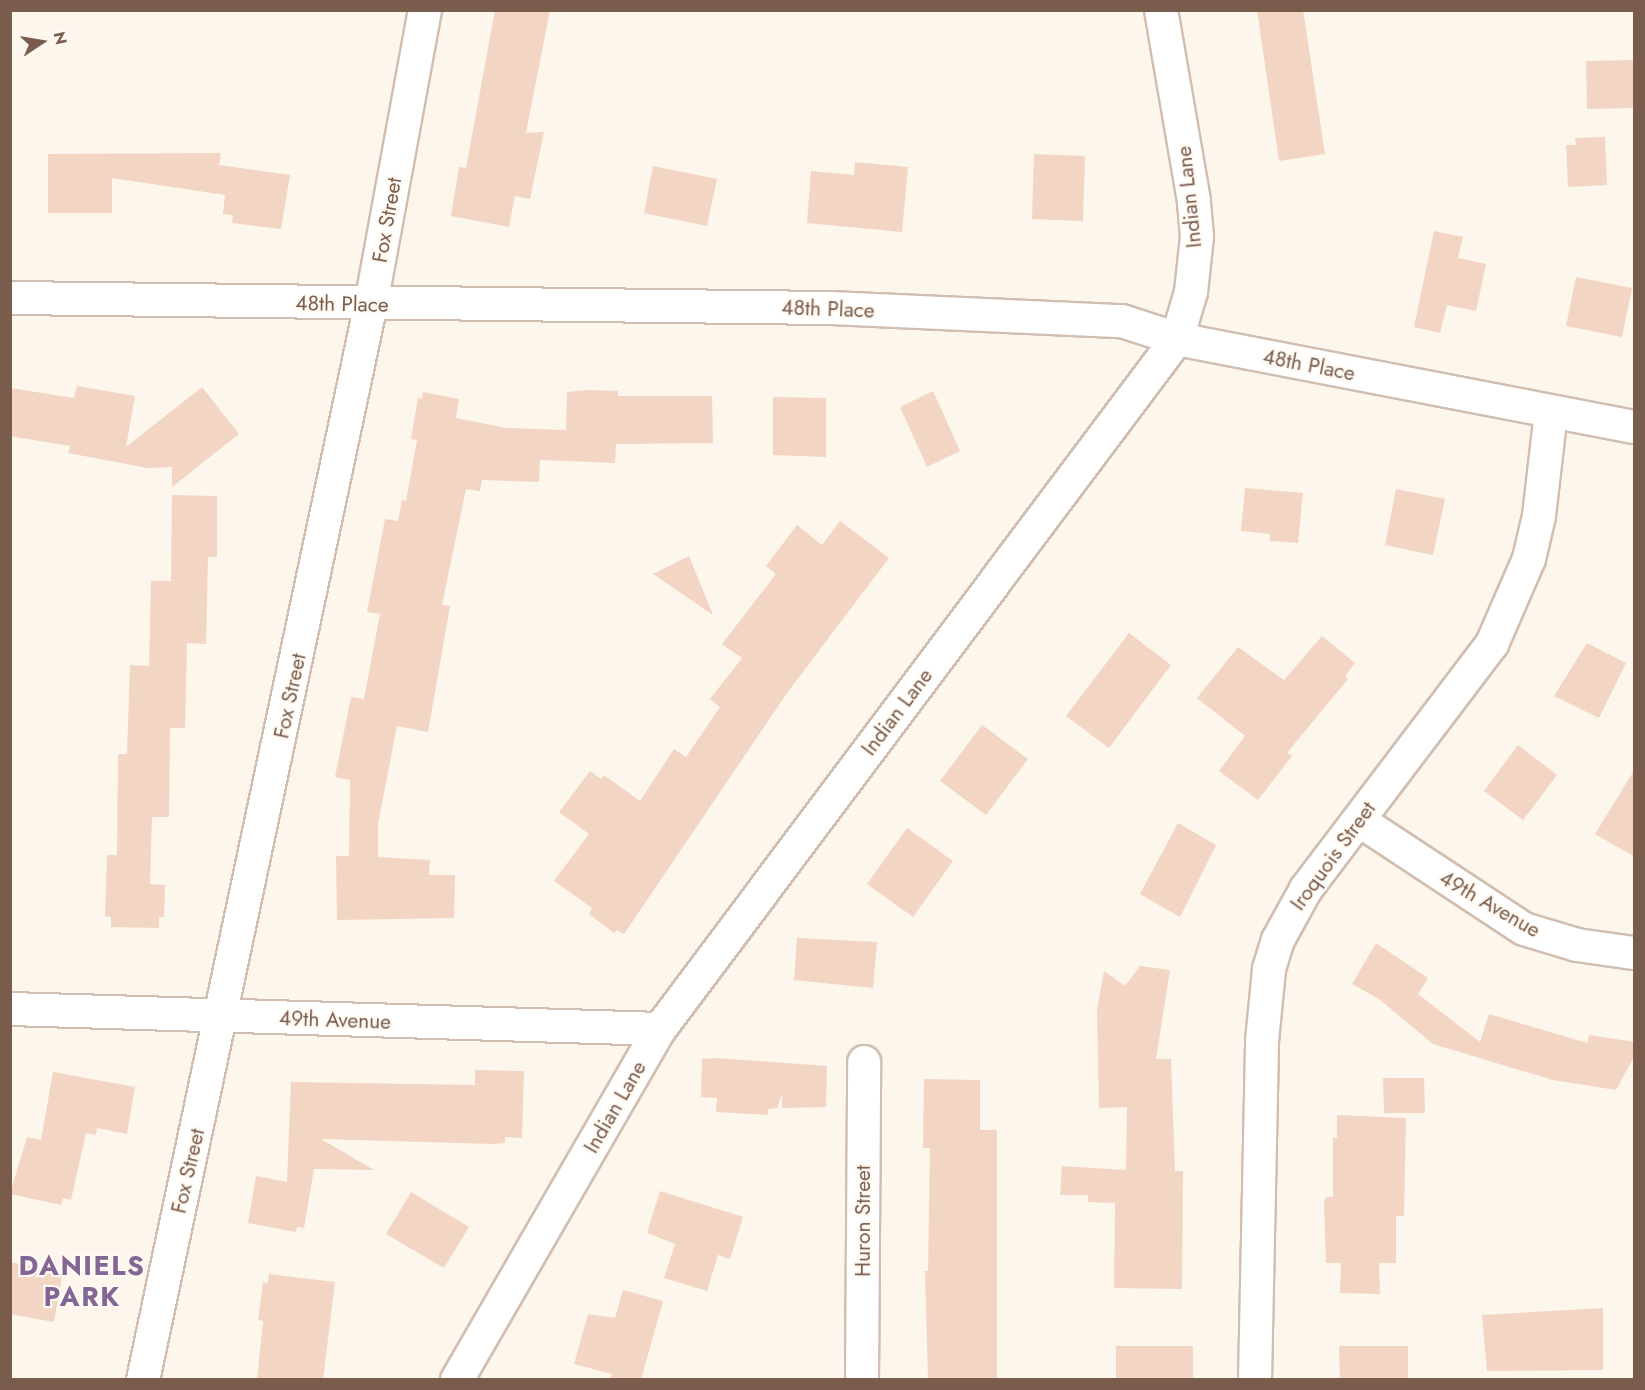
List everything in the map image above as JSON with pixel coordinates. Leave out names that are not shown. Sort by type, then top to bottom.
[{"type":"street","name":"Fox Street","points":[[143,1380],[223,1017],[371,304],[425,10]]},
{"type":"street","name":"Indian Lane","points":[[457,1380],[660,1029],[1177,339],[1191,292],[1197,237],[1161,10]]},
{"type":"street","name":"48th Place","points":[[10,298],[831,308],[1122,321],[1177,339],[1635,427]]},
{"type":"street","name":"Iroquois Street","points":[[1255,1380],[1261,1065],[1269,969],[1291,914],[1491,644],[1515,596],[1539,516],[1551,412]]},
{"type":"street","name":"49th Avenue","points":[[1360,820],[1524,928],[1577,945],[1635,953]]},
{"type":"street","name":"49th Avenue","points":[[10,1009],[660,1029]]},
{"type":"street","name":"Huron Street","points":[[862,1380],[864,1062]]},
{"type":"building","points":[[495,10],[550,10],[526,133],[544,132],[530,199],[515,196],[509,227],[451,216],[459,167],[466,168]]},
{"type":"building","points":[[1257,10],[1303,10],[1325,154],[1279,161]]},
{"type":"building","points":[[1635,60],[1635,108],[1587,109],[1586,61]]},
{"type":"building","points":[[1605,137],[1607,185],[1568,187],[1566,145],[1576,145],[1575,138]]},
{"type":"building","points":[[221,153],[219,165],[290,175],[281,229],[232,223],[233,215],[223,214],[225,195],[112,178],[112,213],[48,213],[48,154]]},
{"type":"building","points":[[1034,154],[1085,156],[1083,221],[1032,219]]},
{"type":"building","points":[[855,162],[908,167],[902,232],[807,223],[811,171],[854,175]]},
{"type":"building","points":[[653,166],[717,179],[707,226],[644,213]]},
{"type":"building","points":[[1434,231],[1463,237],[1458,258],[1486,264],[1476,311],[1447,305],[1440,333],[1414,327]]},
{"type":"building","points":[[1576,277],[1632,288],[1622,337],[1566,326]]},
{"type":"building","points":[[77,386],[135,396],[126,447],[202,387],[239,434],[172,487],[172,467],[148,468],[68,453],[70,446],[10,436],[10,388],[74,398]]},
{"type":"building","points":[[618,391],[618,396],[712,396],[713,443],[616,444],[615,463],[540,460],[539,482],[482,480],[480,491],[466,489],[442,605],[450,606],[428,732],[397,726],[378,824],[378,857],[430,860],[429,875],[455,875],[454,918],[337,920],[336,856],[349,856],[350,780],[335,777],[351,697],[364,699],[380,614],[367,612],[385,519],[398,521],[402,500],[406,501],[417,440],[411,439],[418,398],[422,399],[423,392],[459,399],[456,418],[506,428],[566,430],[567,392]]},
{"type":"building","points":[[933,391],[960,451],[927,467],[900,407]]},
{"type":"building","points":[[773,397],[826,398],[826,457],[773,455]]},
{"type":"building","points":[[1245,488],[1303,493],[1298,543],[1270,541],[1270,534],[1241,531]]},
{"type":"building","points":[[1396,489],[1445,499],[1433,555],[1385,545]]},
{"type":"building","points":[[172,495],[217,496],[217,557],[208,557],[206,644],[187,643],[185,728],[170,728],[169,817],[152,817],[150,884],[165,885],[164,917],[159,917],[159,928],[111,927],[111,917],[105,916],[107,855],[117,855],[118,754],[127,754],[130,665],[149,666],[151,581],[171,581]]},
{"type":"building","points":[[840,521],[889,558],[787,693],[624,934],[617,930],[614,933],[589,914],[592,908],[554,881],[589,834],[559,812],[590,771],[601,779],[604,775],[640,801],[674,749],[686,757],[720,707],[710,699],[742,658],[722,644],[776,574],[766,566],[797,525],[822,545]]},
{"type":"building","points":[[689,556],[713,615],[653,574]]},
{"type":"building","points":[[1129,633],[1171,665],[1109,748],[1066,716]]},
{"type":"building","points":[[1322,636],[1355,663],[1345,676],[1348,679],[1287,753],[1292,756],[1258,800],[1219,771],[1245,736],[1197,698],[1238,647],[1284,680]]},
{"type":"building","points":[[1587,643],[1626,663],[1599,718],[1554,696]]},
{"type":"building","points":[[982,725],[1028,759],[986,815],[940,781]]},
{"type":"building","points":[[1518,745],[1557,775],[1523,820],[1484,791]]},
{"type":"building","points":[[1635,769],[1635,857],[1595,834]]},
{"type":"building","points":[[1178,823],[1216,845],[1180,917],[1140,894]]},
{"type":"building","points":[[907,828],[953,861],[913,917],[867,884]]},
{"type":"building","points":[[797,938],[877,942],[873,988],[794,980]]},
{"type":"building","points":[[1376,943],[1428,978],[1418,994],[1480,1042],[1489,1014],[1587,1043],[1589,1035],[1635,1042],[1635,1055],[1616,1090],[1553,1080],[1433,1044],[1379,999],[1352,984]]},
{"type":"building","points":[[1140,966],[1170,970],[1156,1059],[1171,1059],[1175,1171],[1183,1171],[1182,1289],[1114,1288],[1115,1203],[1088,1202],[1088,1195],[1060,1195],[1062,1166],[1126,1170],[1127,1107],[1099,1108],[1097,1010],[1104,971],[1125,986]]},
{"type":"building","points":[[717,1058],[827,1066],[826,1107],[782,1108],[782,1093],[777,1108],[768,1109],[768,1115],[716,1112],[717,1098],[701,1097],[702,1059]]},
{"type":"building","points":[[475,1070],[524,1071],[522,1138],[505,1137],[505,1143],[493,1144],[321,1139],[374,1170],[314,1169],[304,1228],[297,1227],[296,1232],[248,1223],[256,1176],[287,1182],[291,1082],[475,1085]]},
{"type":"building","points":[[53,1072],[135,1087],[127,1134],[97,1128],[96,1135],[86,1133],[71,1200],[63,1198],[61,1205],[10,1194],[27,1137],[41,1140]]},
{"type":"building","points":[[1383,1078],[1424,1078],[1425,1113],[1384,1113]]},
{"type":"building","points":[[924,1079],[980,1080],[980,1130],[997,1130],[997,1380],[928,1380],[925,1271],[928,1271],[930,1148],[923,1148]]},
{"type":"building","points":[[1337,1115],[1406,1118],[1404,1216],[1396,1216],[1396,1263],[1379,1263],[1380,1294],[1340,1293],[1341,1263],[1326,1263],[1324,1203],[1326,1197],[1333,1197],[1333,1138],[1337,1138]]},
{"type":"building","points":[[660,1191],[743,1217],[730,1259],[718,1255],[707,1291],[664,1278],[675,1244],[647,1233]]},
{"type":"building","points":[[411,1192],[469,1227],[444,1268],[386,1234]]},
{"type":"building","points":[[10,1262],[63,1272],[54,1322],[10,1314]]},
{"type":"building","points":[[269,1274],[335,1282],[323,1380],[257,1380],[263,1321],[258,1320],[263,1282],[268,1283]]},
{"type":"building","points":[[623,1290],[663,1301],[641,1380],[610,1380],[612,1374],[574,1364],[588,1314],[615,1318]]},
{"type":"building","points":[[1603,1308],[1603,1370],[1487,1371],[1482,1315]]},
{"type":"building","points":[[1116,1346],[1193,1346],[1193,1380],[1116,1380]]},
{"type":"building","points":[[1339,1346],[1408,1346],[1408,1380],[1340,1380]]},
{"type":"district","name":"DANIELS PARK","points":[[82,1280]]}]
